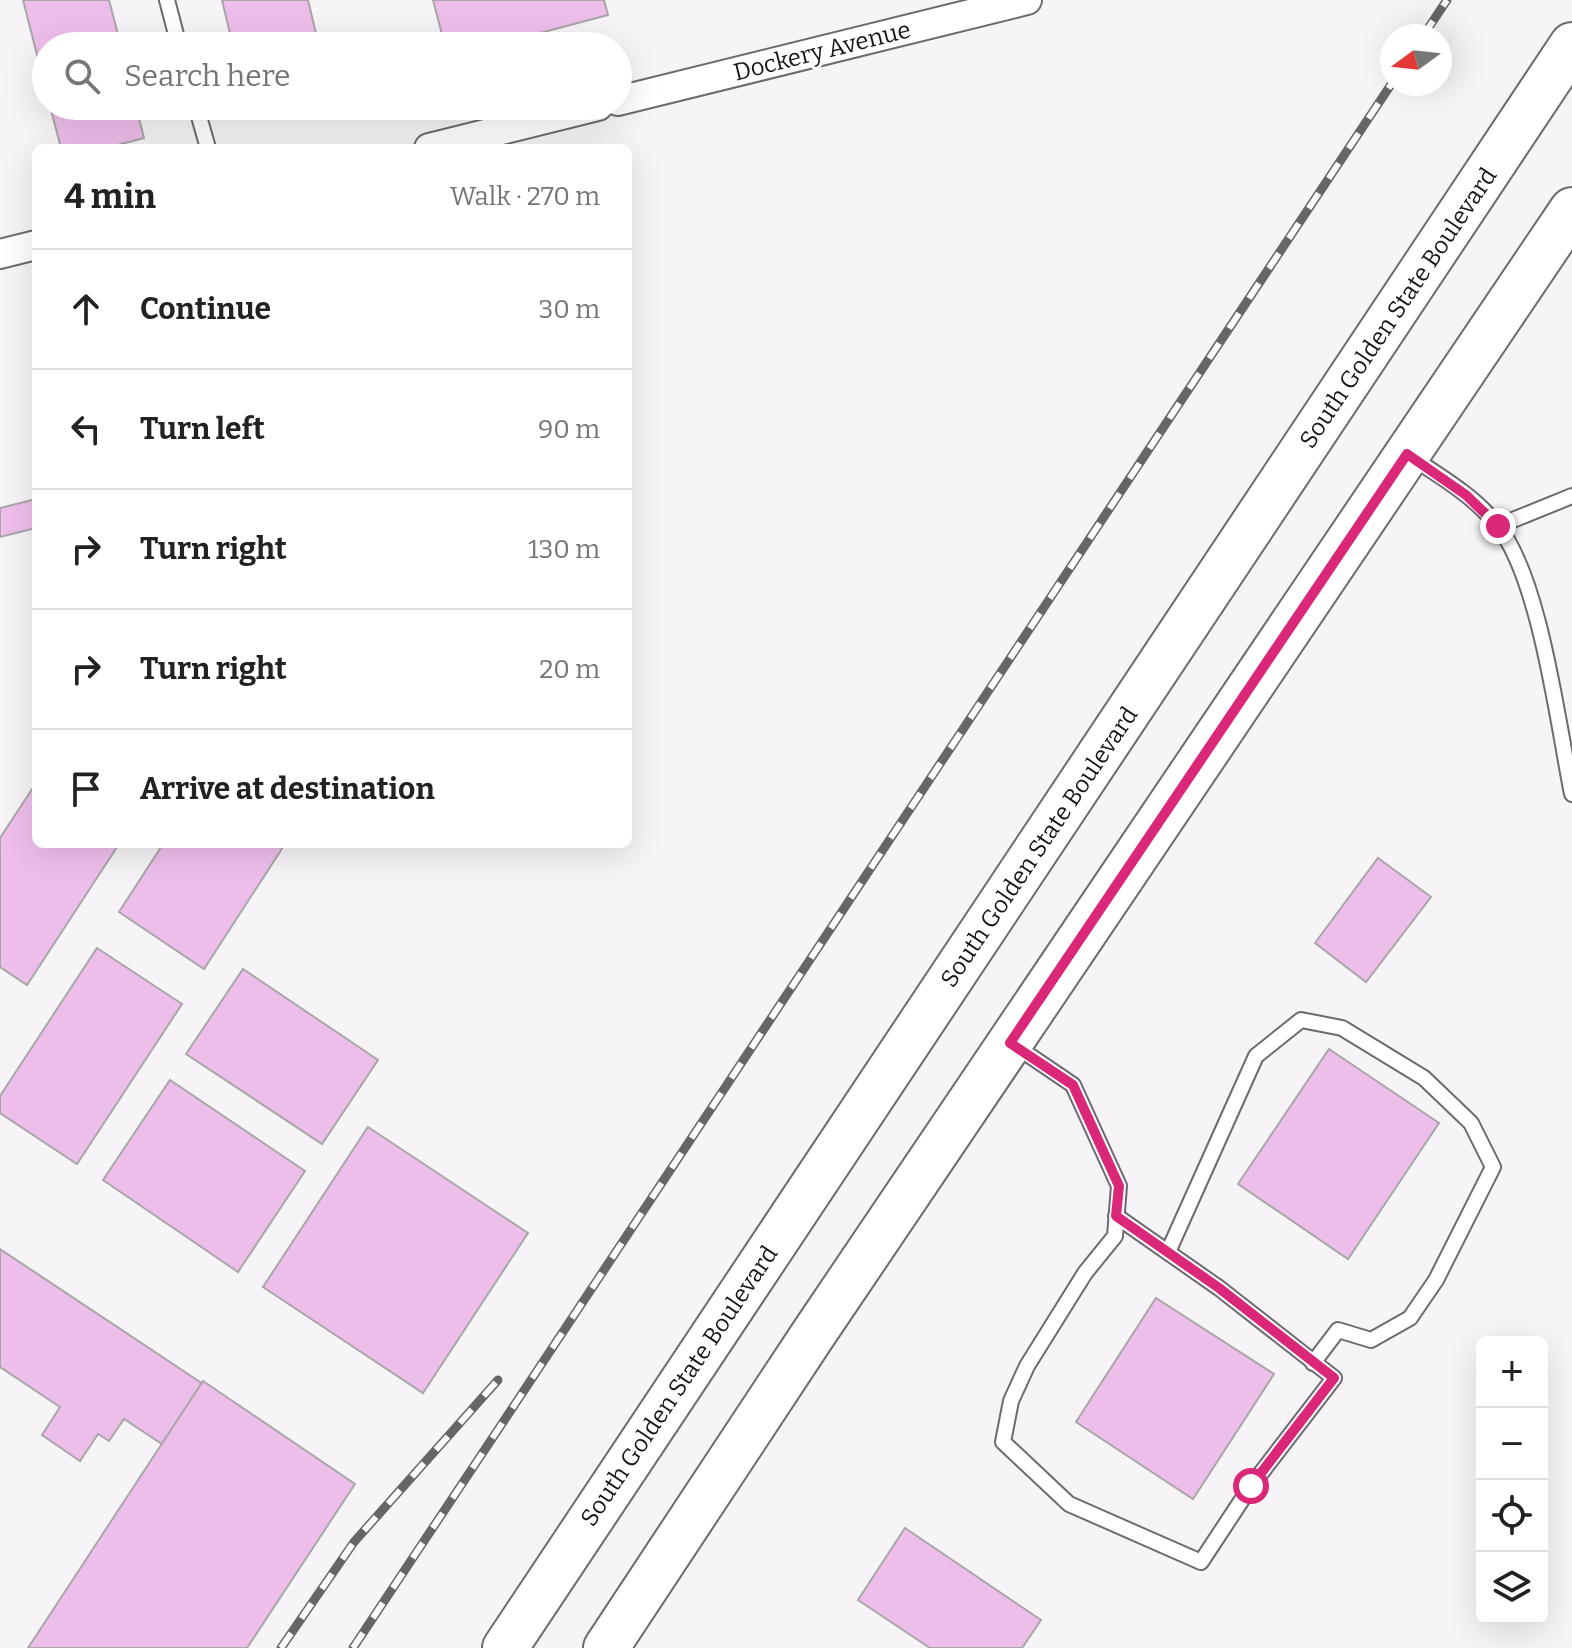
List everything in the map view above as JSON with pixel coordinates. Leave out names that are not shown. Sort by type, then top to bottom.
[{"type":"main road","name":"South Golden State Boulevard","points":[[505,1648],[1572,45]]},
{"type":"main road","points":[[606,1648],[1572,210]]},
{"type":"street","name":"Dockery Avenue","points":[[632,98],[1027,0]]},
{"type":"street","points":[[445,144],[542,120]]},
{"type":"street","points":[[0,254],[32,246]]},
{"type":"lane","points":[[167,0],[175,32]]},
{"type":"lane","points":[[200,120],[207,144]]},
{"type":"lane","points":[[1407,454],[1466,495],[1498,526],[1523,571],[1572,794]]},
{"type":"lane","points":[[1498,526],[1572,496]]},
{"type":"lane","points":[[1168,1252],[1256,1056],[1301,1020],[1342,1028],[1424,1078],[1471,1123],[1493,1167],[1436,1280],[1410,1318],[1371,1340],[1338,1330],[1313,1363]]},
{"type":"lane","points":[[1010,1043],[1073,1085],[1119,1186],[1116,1216],[1115,1236],[1085,1273],[1027,1366],[1011,1401],[1003,1442],[1069,1504],[1201,1562],[1251,1486],[1334,1378],[1116,1216]]},
{"type":"building","points":[[23,0],[109,0],[117,32],[32,32],[32,35]]},
{"type":"building","points":[[222,0],[308,0],[316,32],[230,32]]},
{"type":"building","points":[[433,0],[604,0],[608,15],[544,32],[441,32]]},
{"type":"building","points":[[54,120],[140,120],[144,138],[121,144],[60,144]]},
{"type":"building","points":[[32,500],[32,529],[0,537],[0,508]]},
{"type":"building","points":[[32,789],[32,848],[116,848],[27,985],[0,967],[0,838]]},
{"type":"building","points":[[160,848],[282,848],[204,969],[119,912]]},
{"type":"building","points":[[1378,858],[1431,897],[1366,982],[1315,943]]},
{"type":"building","points":[[97,948],[182,1004],[77,1164],[0,1113],[0,1096]]},
{"type":"building","points":[[243,969],[378,1060],[322,1144],[186,1054]]},
{"type":"building","points":[[1329,1049],[1439,1123],[1348,1259],[1238,1184]]},
{"type":"building","points":[[170,1080],[305,1171],[238,1272],[103,1180]]},
{"type":"building","points":[[368,1127],[528,1233],[423,1393],[263,1287]]},
{"type":"building","points":[[0,1249],[203,1384],[162,1444],[124,1419],[109,1441],[98,1434],[80,1461],[42,1435],[60,1407],[0,1367]]},
{"type":"building","points":[[1156,1298],[1274,1374],[1193,1499],[1076,1422]]},
{"type":"building","points":[[203,1381],[355,1484],[247,1648],[28,1648]]},
{"type":"building","points":[[905,1528],[1041,1620],[1022,1648],[930,1648],[858,1600]]},
{"type":"railway","points":[[1431,24],[1447,0]]},
{"type":"railway","points":[[353,1648],[1383,96]]},
{"type":"railway","points":[[281,1648],[354,1542],[498,1380]]},
{"type":"route","points":[[1251,1486],[1334,1378],[1219,1288],[1116,1216],[1119,1186],[1073,1085],[1010,1043],[1407,454],[1466,495],[1498,526]]}]
